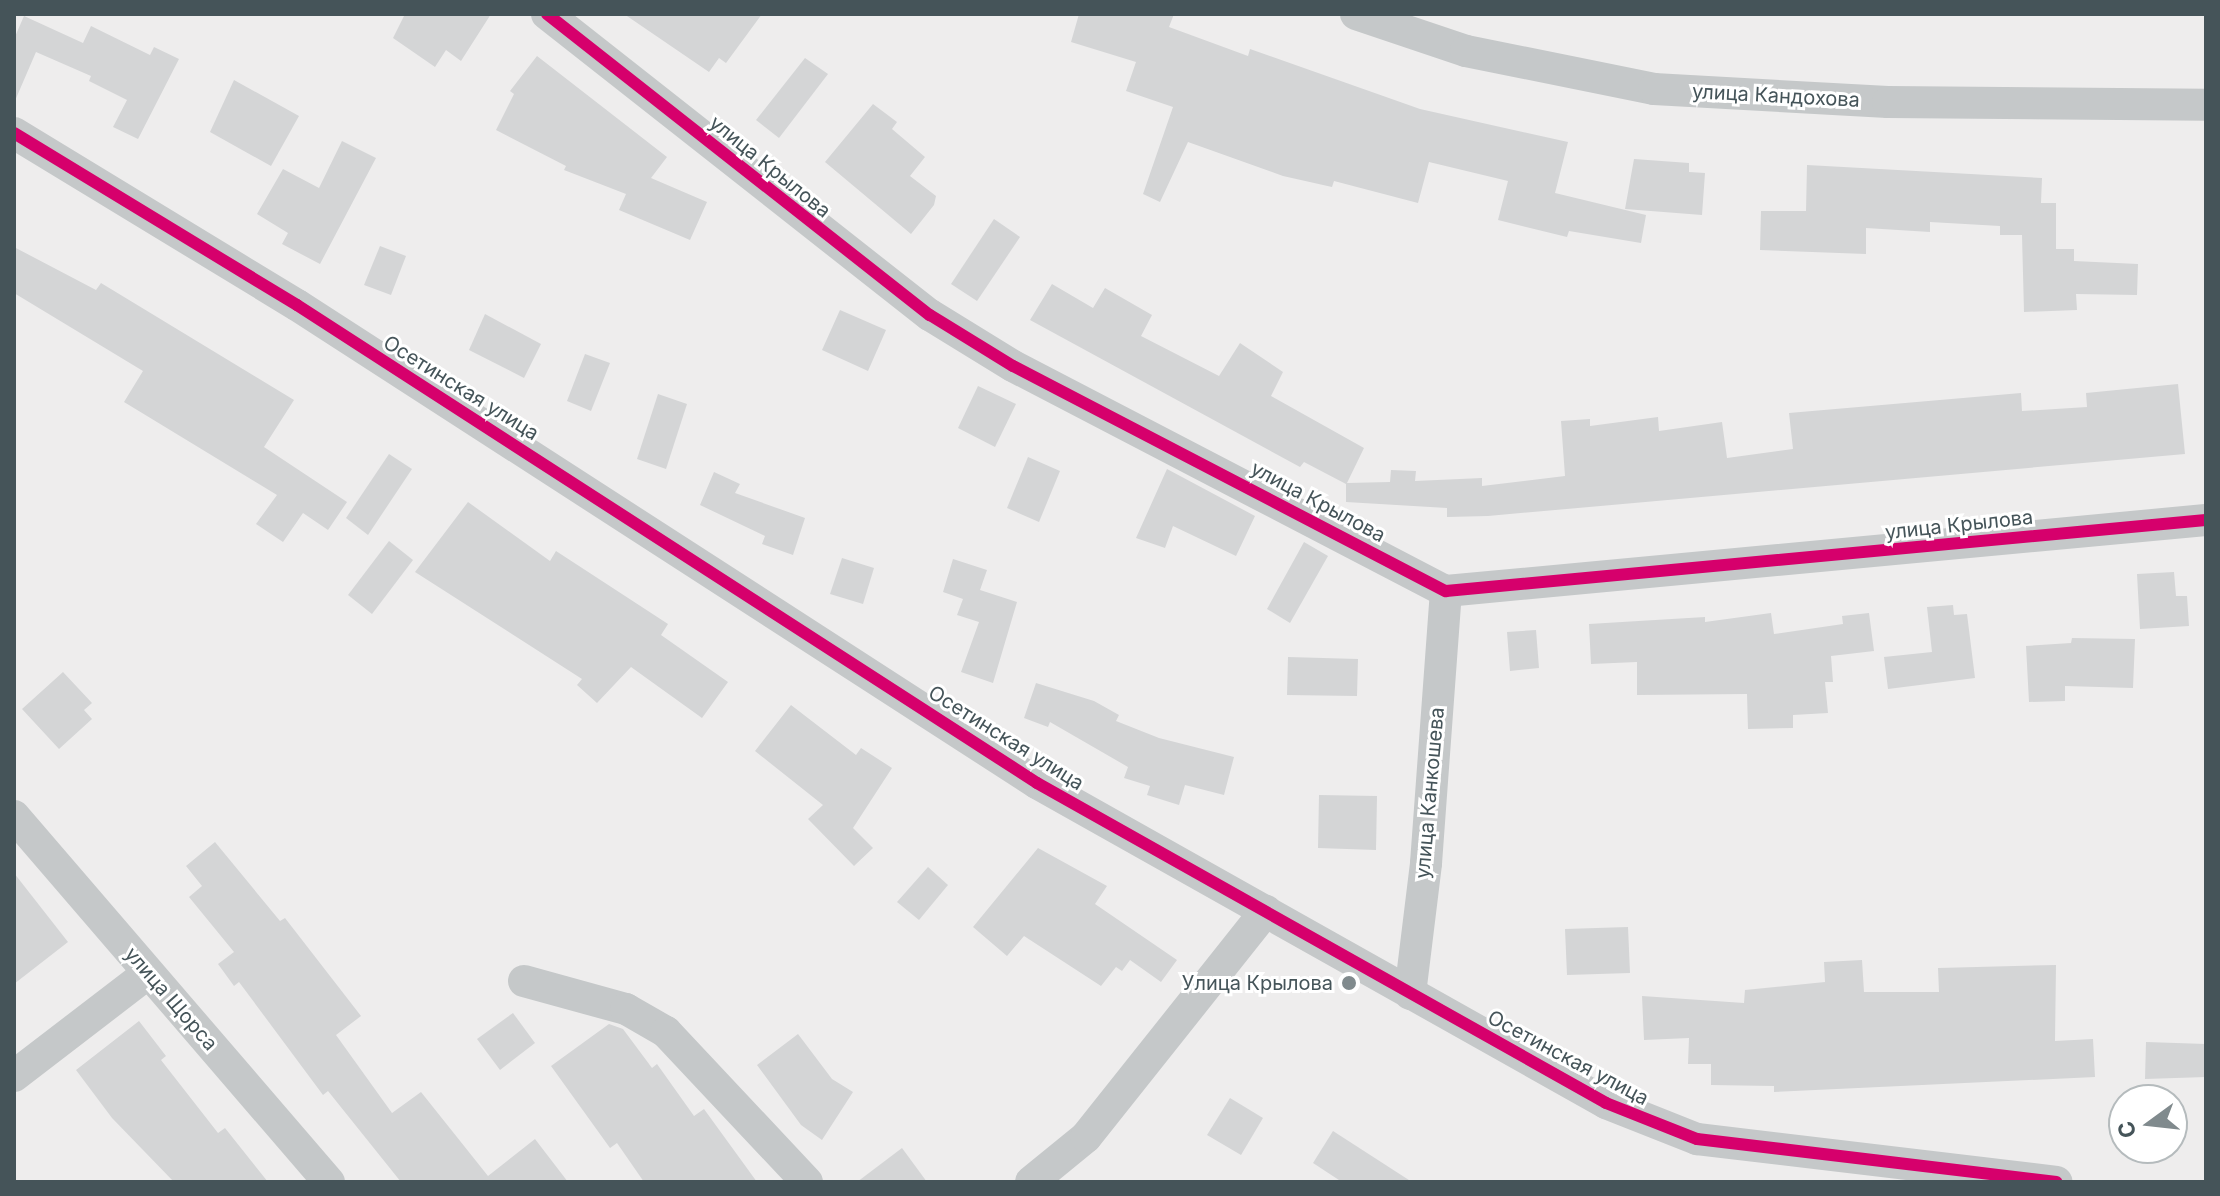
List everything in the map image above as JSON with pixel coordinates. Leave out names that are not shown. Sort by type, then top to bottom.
[{"type":"street","name":"улица Крылова","points":[[547,14],[930,315],[1013,366],[1446,591],[2206,520]]},
{"type":"street","name":"улица Кандохова","points":[[1356,14],[1466,51],[1654,89],[1888,102],[2206,105]]},
{"type":"street","name":"Осетинская улица","points":[[14,133],[297,305],[1037,783],[1606,1103],[1697,1139],[2056,1182]]},
{"type":"street","name":"улица Канкошева","points":[[1410,994],[1426,863],[1446,591]]},
{"type":"street","name":"улица Щорса","points":[[14,816],[329,1182]]},
{"type":"street","points":[[1031,1182],[1086,1137],[1266,911]]},
{"type":"street","points":[[14,1076],[148,973]]},
{"type":"street","points":[[524,981],[626,1009],[666,1032],[807,1182]]},
{"type":"building","points":[[405,14],[491,14],[461,61],[446,50],[435,67],[393,38]]},
{"type":"building","points":[[624,14],[762,14],[726,63],[719,58],[709,72]]},
{"type":"building","points":[[1079,14],[1174,14],[1169,27],[1248,56],[1250,49],[1420,109],[1568,142],[1555,193],[1646,215],[1641,243],[1569,231],[1567,237],[1498,220],[1508,181],[1429,162],[1418,203],[1334,181],[1332,187],[1283,176],[1188,142],[1160,202],[1143,194],[1173,107],[1126,91],[1136,62],[1071,42]]},
{"type":"building","points":[[24,16],[83,43],[91,26],[150,55],[154,47],[179,59],[138,139],[113,127],[127,100],[89,81],[91,76],[36,52],[14,103],[14,39]]},
{"type":"building","points":[[537,56],[667,157],[651,178],[707,202],[690,240],[619,210],[626,194],[564,170],[566,166],[496,130],[514,94],[510,91]]},
{"type":"building","points":[[805,58],[828,74],[779,138],[756,120]]},
{"type":"building","points":[[234,80],[299,116],[271,166],[210,132]]},
{"type":"building","points":[[873,104],[897,122],[892,129],[925,157],[910,176],[936,196],[934,205],[911,234],[825,162]]},
{"type":"building","points":[[342,141],[376,158],[320,264],[282,244],[288,233],[257,214],[283,169],[319,188]]},
{"type":"building","points":[[1634,159],[1689,163],[1689,172],[1705,173],[1702,215],[1625,209]]},
{"type":"building","points":[[1807,165],[2042,178],[2041,203],[2056,203],[2056,249],[2074,249],[2074,261],[2138,264],[2137,295],[2076,294],[2077,310],[2024,312],[2022,235],[2000,235],[2000,226],[1930,222],[1930,232],[1866,228],[1866,254],[1760,250],[1761,211],[1806,211]]},
{"type":"building","points":[[994,219],[1020,237],[977,301],[951,284]]},
{"type":"building","points":[[380,246],[406,256],[391,295],[364,285]]},
{"type":"building","points":[[14,247],[96,290],[101,283],[294,400],[264,447],[347,502],[328,530],[303,513],[283,542],[256,524],[277,495],[124,402],[143,371],[14,293]]},
{"type":"building","points":[[1052,284],[1093,308],[1105,288],[1152,315],[1141,336],[1219,376],[1240,343],[1283,372],[1271,396],[1364,448],[1347,483],[1390,482],[1391,470],[1416,471],[1415,481],[1482,478],[1482,486],[1565,476],[1561,421],[1590,419],[1590,426],[1658,417],[1659,431],[1722,422],[1727,458],[1793,449],[1789,413],[2021,393],[2022,411],[2087,407],[2086,393],[2178,384],[2185,454],[1488,516],[1447,517],[1447,508],[1346,502],[1346,484],[1304,462],[1300,467],[1030,320]]},
{"type":"building","points":[[840,310],[886,330],[868,371],[822,350]]},
{"type":"building","points":[[485,314],[541,344],[524,378],[469,350]]},
{"type":"building","points":[[585,354],[610,363],[591,411],[567,401]]},
{"type":"building","points":[[978,386],[1016,404],[995,447],[958,428]]},
{"type":"building","points":[[658,394],[687,404],[666,469],[637,459]]},
{"type":"building","points":[[389,454],[412,469],[368,535],[346,518]]},
{"type":"building","points":[[1028,457],[1060,471],[1039,522],[1007,508]]},
{"type":"building","points":[[1167,469],[1255,516],[1236,556],[1173,526],[1165,548],[1136,538]]},
{"type":"building","points":[[714,472],[740,484],[735,493],[805,518],[793,555],[762,544],[765,536],[700,505]]},
{"type":"building","points":[[468,502],[550,561],[556,551],[668,624],[661,635],[728,682],[702,718],[631,667],[597,703],[577,685],[582,679],[415,572]]},
{"type":"building","points":[[389,541],[413,560],[372,614],[348,595]]},
{"type":"building","points":[[1304,542],[1328,556],[1290,623],[1267,609]]},
{"type":"building","points":[[842,558],[874,568],[863,604],[830,594]]},
{"type":"building","points":[[953,559],[987,570],[980,590],[1017,602],[993,683],[961,672],[979,622],[957,615],[963,599],[943,592]]},
{"type":"building","points":[[2174,572],[2176,596],[2187,596],[2189,626],[2140,629],[2137,574]]},
{"type":"building","points":[[1953,605],[1954,615],[1967,614],[1975,678],[1888,689],[1884,657],[1932,652],[1927,607]]},
{"type":"building","points":[[1771,613],[1774,634],[1843,624],[1842,616],[1869,613],[1874,651],[1831,656],[1833,682],[1825,682],[1828,713],[1793,715],[1793,728],[1748,729],[1747,694],[1637,695],[1637,662],[1591,664],[1589,624],[1705,617],[1705,622]]},
{"type":"building","points":[[1536,630],[1539,668],[1510,671],[1507,632]]},
{"type":"building","points":[[2072,638],[2135,639],[2133,688],[2065,686],[2065,701],[2029,702],[2026,646],[2071,643]]},
{"type":"building","points":[[1288,657],[1358,659],[1357,696],[1287,695]]},
{"type":"building","points":[[63,672],[92,703],[84,710],[92,719],[59,749],[22,709]]},
{"type":"building","points":[[1036,683],[1094,701],[1119,715],[1116,721],[1159,738],[1234,757],[1224,795],[1185,785],[1179,805],[1147,795],[1150,786],[1124,778],[1128,767],[1050,722],[1048,727],[1024,718]]},
{"type":"building","points":[[791,705],[856,755],[861,748],[892,768],[853,828],[873,848],[854,866],[808,819],[823,805],[755,751]]},
{"type":"building","points":[[1319,795],[1377,796],[1376,850],[1318,848]]},
{"type":"building","points":[[215,842],[280,921],[285,918],[361,1016],[336,1035],[392,1113],[421,1092],[488,1176],[535,1139],[568,1182],[401,1182],[328,1091],[323,1095],[239,982],[234,986],[218,964],[234,952],[189,897],[202,886],[186,866]]},
{"type":"building","points":[[1038,848],[1107,886],[1095,904],[1177,960],[1161,982],[1130,960],[1122,971],[1116,967],[1101,986],[1024,936],[1007,956],[973,927]]},
{"type":"building","points":[[928,867],[948,885],[919,920],[897,902]]},
{"type":"building","points":[[14,873],[68,942],[14,984]]},
{"type":"building","points":[[1628,927],[1630,973],[1567,975],[1565,929]]},
{"type":"building","points":[[1862,960],[1864,992],[1939,992],[1938,968],[2056,965],[2055,1041],[2093,1039],[2095,1077],[1774,1092],[1774,1086],[1711,1085],[1711,1064],[1688,1064],[1689,1038],[1644,1040],[1642,996],[1744,1003],[1745,990],[1825,982],[1824,962]]},
{"type":"building","points":[[513,1013],[535,1043],[500,1070],[477,1039]]},
{"type":"building","points":[[139,1021],[166,1056],[161,1060],[218,1133],[225,1128],[268,1182],[174,1182],[112,1118],[76,1070]]},
{"type":"building","points":[[609,1024],[623,1029],[652,1068],[657,1064],[694,1116],[704,1109],[757,1182],[644,1182],[617,1143],[610,1148],[551,1066]]},
{"type":"building","points":[[798,1034],[832,1079],[853,1092],[822,1140],[801,1125],[757,1065]]},
{"type":"building","points":[[2146,1042],[2206,1044],[2206,1077],[2145,1079]]},
{"type":"building","points":[[1230,1098],[1263,1118],[1241,1155],[1207,1135]]},
{"type":"building","points":[[1333,1131],[1412,1182],[1342,1182],[1313,1163]]},
{"type":"building","points":[[902,1148],[927,1182],[857,1182]]},
{"type":"cycle path","points":[[547,14],[930,315],[1013,366],[1446,591],[2206,520]]},
{"type":"cycle path","points":[[14,133],[297,305],[1037,783],[1606,1103],[1697,1139],[2056,1182]]},
{"type":"place","name":"Улица Крылова","points":[[1349,983]]}]
